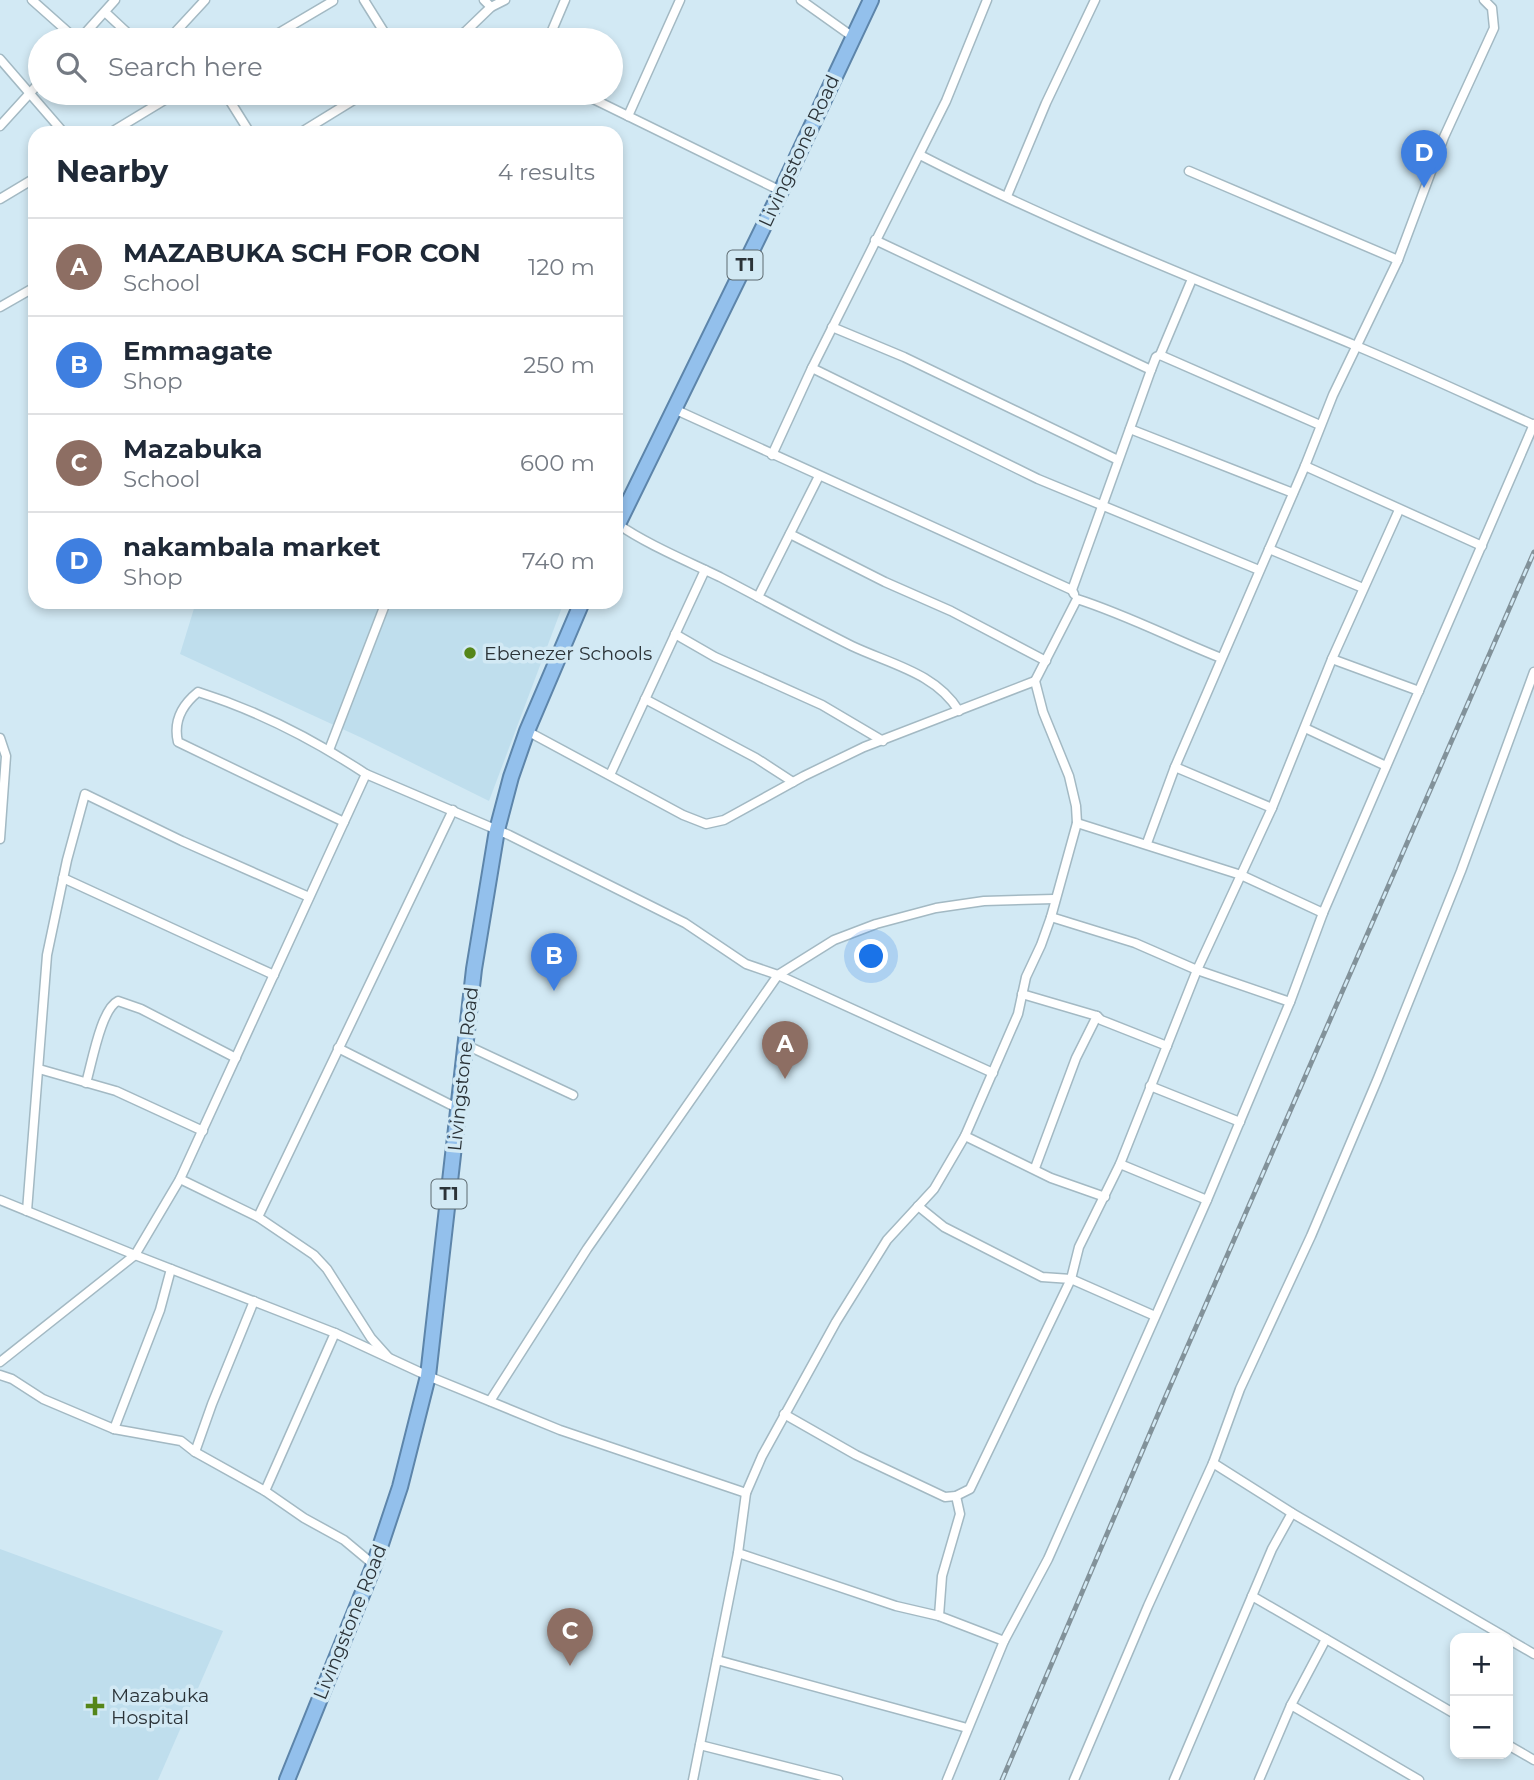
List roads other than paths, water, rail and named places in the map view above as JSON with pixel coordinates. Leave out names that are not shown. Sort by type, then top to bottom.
[{"type":"highway","name":"Livingstone Road","points":[[623,513],[781,191],[870,0]]},
{"type":"highway","name":"Livingstone Road","points":[[287,1780],[374,1565],[400,1487],[428,1376],[474,969],[497,830],[527,731],[579,609]]},
{"type":"street","points":[[32,0],[64,28]]},
{"type":"street","points":[[90,28],[115,0]]},
{"type":"street","points":[[179,28],[205,0]]},
{"type":"street","points":[[287,28],[333,0]]},
{"type":"street","points":[[364,0],[382,28]]},
{"type":"street","points":[[484,0],[491,8]]},
{"type":"street","points":[[469,28],[491,8],[505,0]]},
{"type":"street","points":[[553,28],[565,0]]},
{"type":"street","points":[[628,116],[680,0]]},
{"type":"street","points":[[801,0],[853,37]]},
{"type":"street","points":[[772,455],[832,327],[920,155],[957,76],[988,0]]},
{"type":"street","points":[[1007,196],[1046,103],[1095,0]]},
{"type":"street","points":[[1147,843],[1175,767],[1305,466],[1320,425],[1398,260],[1444,137],[1494,27],[1492,8],[1484,0]]},
{"type":"street","points":[[105,12],[122,28]]},
{"type":"street","points":[[0,59],[28,90]]},
{"type":"street","points":[[0,126],[28,94]]},
{"type":"street","points":[[41,105],[58,126]]},
{"type":"street","points":[[122,126],[156,105]]},
{"type":"street","points":[[232,105],[246,126]]},
{"type":"street","points":[[311,126],[346,105]]},
{"type":"street","points":[[605,105],[781,191]]},
{"type":"street","points":[[920,155],[1192,279],[1356,346],[1534,424],[1323,913],[1290,1002],[1207,1200],[1048,1559],[1004,1641],[947,1780]]},
{"type":"street","points":[[1189,171],[1398,260]]},
{"type":"street","points":[[0,199],[28,182]]},
{"type":"street","points":[[875,240],[1151,370]]},
{"type":"street","points":[[1072,590],[1156,357],[1160,355],[1192,279]]},
{"type":"street","points":[[0,307],[28,291]]},
{"type":"street","points":[[832,327],[904,357],[1118,460]]},
{"type":"street","points":[[1160,355],[1320,425]]},
{"type":"street","points":[[812,368],[995,458],[1101,506],[1259,570]]},
{"type":"street","points":[[674,409],[1072,590],[1077,599],[1106,608],[1221,658]]},
{"type":"street","points":[[1130,429],[1293,493]]},
{"type":"street","points":[[1305,466],[1482,546]]},
{"type":"street","points":[[758,597],[819,477]]},
{"type":"street","points":[[784,1414],[889,1471],[945,1497],[956,1496],[970,1489],[1070,1279],[1079,1247],[1120,1164],[1196,970],[1272,808],[1332,659],[1399,510]]},
{"type":"street","points":[[623,528],[856,648],[919,675],[949,695],[959,711]]},
{"type":"street","points":[[790,534],[1046,660]]},
{"type":"street","points":[[1269,549],[1363,588]]},
{"type":"street","points":[[610,775],[705,570]]},
{"type":"street","points":[[527,731],[683,815],[706,824],[724,820],[864,747],[1035,681],[1077,599]]},
{"type":"street","points":[[329,750],[383,609]]},
{"type":"street","points":[[675,634],[715,657],[822,705],[883,741]]},
{"type":"street","points":[[1332,659],[1419,691]]},
{"type":"street","points":[[1074,1780],[1148,1606],[1213,1464],[1240,1389],[1311,1236],[1378,1078],[1461,871],[1534,672]]},
{"type":"street","points":[[694,1780],[738,1553],[746,1493],[784,1414],[836,1322],[887,1240],[934,1189],[965,1136],[1018,1014],[1026,977],[1051,917],[1077,823],[1076,806],[1069,776],[1043,712],[1035,681]]},
{"type":"street","points":[[344,822],[178,742],[175,729],[189,700],[198,692],[250,710],[329,750],[366,774],[497,830],[685,923],[746,964],[778,975],[993,1073]]},
{"type":"street","points":[[645,699],[756,758],[793,782]]},
{"type":"street","points":[[1305,728],[1386,766]]},
{"type":"street","points":[[0,738],[6,756],[0,839]]},
{"type":"street","points":[[1175,767],[1272,808]]},
{"type":"street","points":[[0,1362],[135,1255],[180,1179],[204,1131],[366,774]]},
{"type":"street","points":[[27,1211],[47,955],[85,794],[182,841],[309,897]]},
{"type":"street","points":[[258,1217],[453,810]]},
{"type":"street","points":[[1077,823],[1241,875],[1323,913]]},
{"type":"street","points":[[64,878],[274,975]]},
{"type":"street","points":[[490,1401],[587,1249],[778,975],[834,940],[876,924],[960,904],[1054,899]]},
{"type":"street","points":[[1051,917],[1135,943],[1196,970],[1290,1002]]},
{"type":"street","points":[[1022,994],[1097,1016],[1101,1020],[1167,1046]]},
{"type":"street","points":[[86,1083],[103,1020],[108,1008],[118,1001],[141,1009],[236,1058]]},
{"type":"street","points":[[1035,1168],[1076,1058],[1097,1016]]},
{"type":"street","points":[[466,1045],[573,1095]]},
{"type":"street","points":[[338,1048],[459,1109]]},
{"type":"street","points":[[39,1069],[149,1105],[204,1131]]},
{"type":"street","points":[[1150,1086],[1240,1122]]},
{"type":"street","points":[[965,1136],[1051,1178],[1105,1197]]},
{"type":"street","points":[[1120,1164],[1207,1200]]},
{"type":"street","points":[[180,1179],[258,1217],[314,1255],[327,1269],[371,1338],[390,1360]]},
{"type":"street","points":[[0,1200],[335,1333],[390,1360],[560,1430],[746,1493]]},
{"type":"street","points":[[918,1206],[944,1227],[1042,1277],[1070,1279],[1155,1316]]},
{"type":"street","points":[[114,1429],[160,1310],[171,1269]]},
{"type":"street","points":[[195,1452],[254,1301]]},
{"type":"street","points":[[265,1491],[335,1333]]},
{"type":"street","points":[[0,1375],[12,1379],[43,1399],[114,1429],[181,1441],[195,1452],[344,1540],[374,1565]]},
{"type":"street","points":[[1213,1464],[1498,1633]]},
{"type":"street","points":[[939,1616],[942,1576],[960,1514],[956,1496]]},
{"type":"street","points":[[1174,1780],[1272,1549],[1292,1513]]},
{"type":"street","points":[[738,1553],[896,1606],[939,1616],[1004,1641]]},
{"type":"street","points":[[1252,1596],[1450,1711]]},
{"type":"street","points":[[1259,1780],[1291,1705],[1326,1639]]},
{"type":"street","points":[[1513,1642],[1534,1654]]},
{"type":"street","points":[[717,1660],[967,1728]]},
{"type":"street","points":[[1291,1705],[1419,1780]]},
{"type":"street","points":[[701,1745],[838,1780]]},
{"type":"street","points":[[1513,1748],[1534,1760]]},
{"type":"railway","points":[[1002,1780],[1165,1398],[1534,552]]},
{"type":"place","name":"nakambala market","points":[[1424,188]]},
{"type":"place","name":"Ebenezer Schools","points":[[470,653]]},
{"type":"place","name":"Emmagate","points":[[554,991]]},
{"type":"place","name":"MAZABUKA SCH FOR CON","points":[[785,1079]]},
{"type":"place","name":"Mazabuka","points":[[570,1666]]},
{"type":"place","name":"Mazabuka Hospital","points":[[95,1706]]}]
